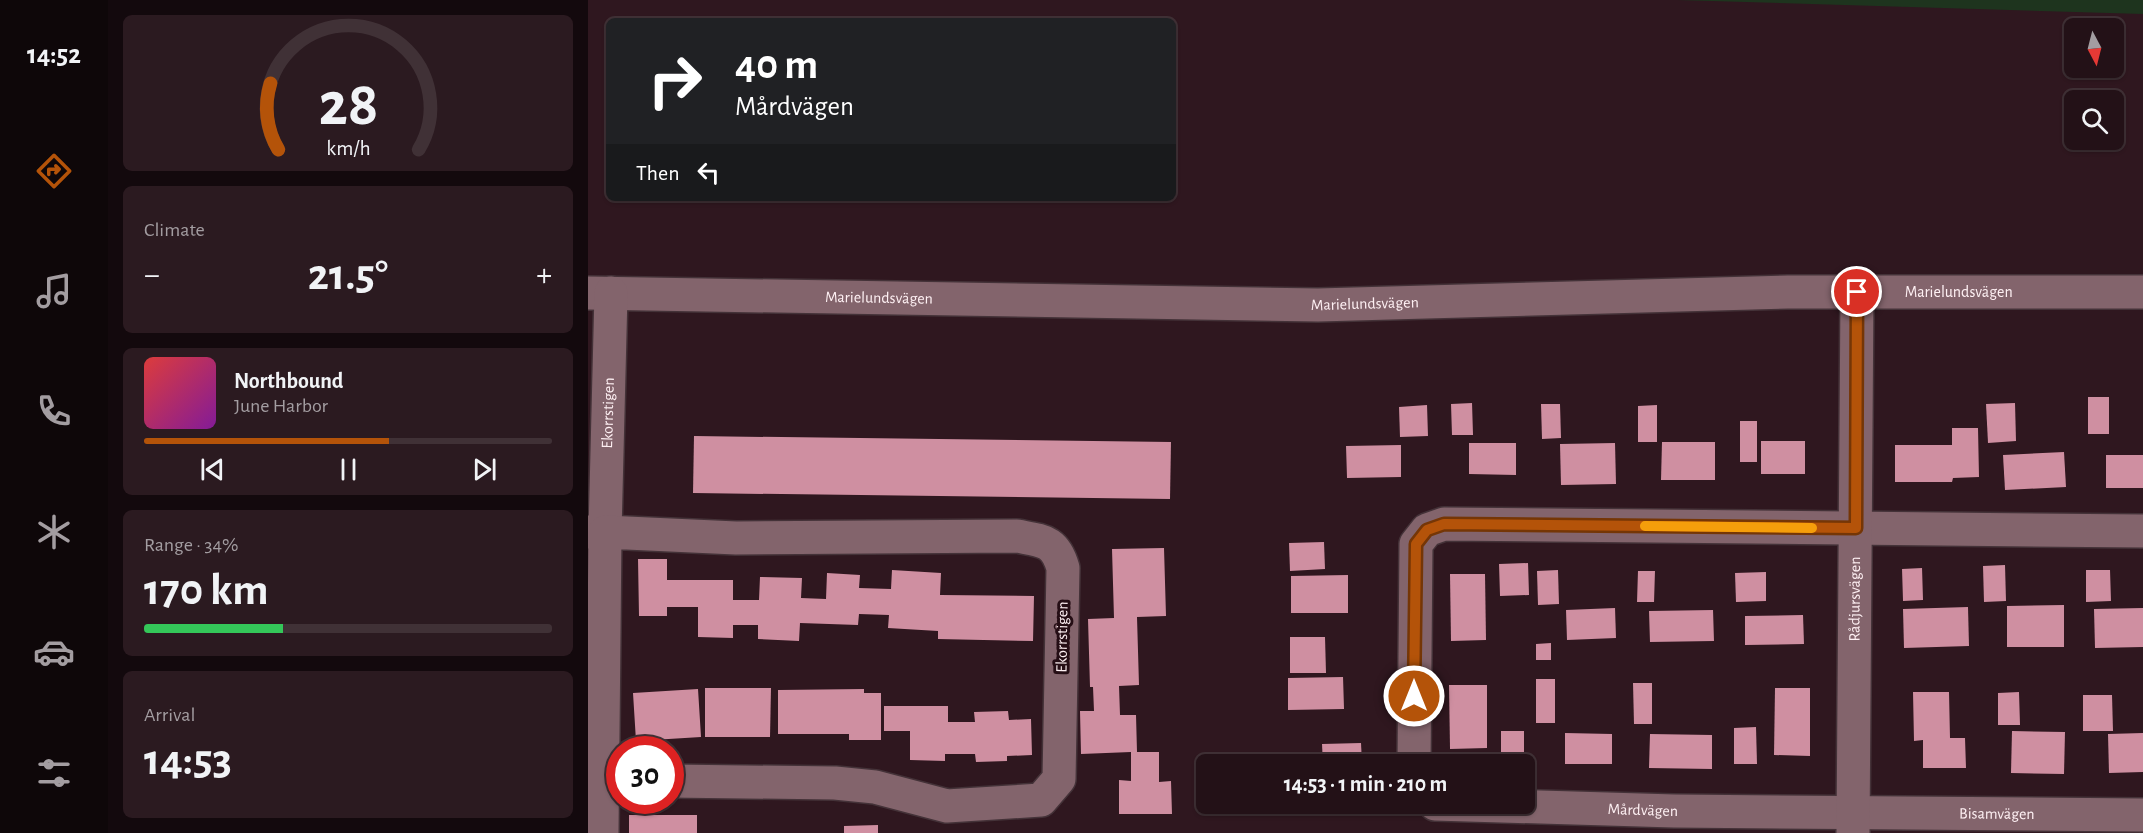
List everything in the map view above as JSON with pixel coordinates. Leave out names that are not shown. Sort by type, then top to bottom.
[{"type":"street","name":"Marielundsvägen","points":[[599,293],[1318,305],[1857,292],[2143,292]]},
{"type":"street","name":"Rådjursvägen","points":[[1852,823],[1857,292]]},
{"type":"street","name":"Ekorrstigen","points":[[599,293],[597,532],[602,833]]},
{"type":"street","points":[[1414,754],[1416,544],[1427,530],[1444,524],[2143,531]]},
{"type":"street","name":"Ekorrstigen","points":[[597,532],[736,538],[1017,536],[1044,541],[1058,552],[1063,568],[1059,779],[1041,800],[947,806],[875,787],[835,783],[684,781]]},
{"type":"street","name":"Mårdvägen","points":[[1535,807],[1674,811],[1852,823]]},
{"type":"street","name":"Bisamvägen","points":[[1852,823],[2017,824],[2143,815]]},
{"type":"green space","points":[[1677,0],[2143,0],[2143,14]]},
{"type":"building","points":[[2088,397],[2109,397],[2109,434],[2088,434]]},
{"type":"building","points":[[1472,403],[1473,435],[1452,435],[1451,404]]},
{"type":"building","points":[[2015,403],[2016,441],[1988,443],[1986,404]]},
{"type":"building","points":[[1541,404],[1560,404],[1561,438],[1542,439]]},
{"type":"building","points":[[1427,405],[1428,436],[1400,437],[1399,407]]},
{"type":"building","points":[[1657,405],[1657,442],[1638,442],[1638,406]]},
{"type":"building","points":[[1740,421],[1757,421],[1757,462],[1740,462]]},
{"type":"building","points":[[1952,428],[1978,428],[1979,477],[1953,478],[1952,482],[1895,482],[1895,445],[1952,445]]},
{"type":"building","points":[[694,436],[1171,442],[1170,499],[693,493]]},
{"type":"building","points":[[1761,441],[1805,441],[1805,474],[1761,474]]},
{"type":"building","points":[[1662,442],[1715,442],[1715,480],[1661,480]]},
{"type":"building","points":[[1469,443],[1516,443],[1516,475],[1469,474]]},
{"type":"building","points":[[1615,443],[1616,484],[1561,485],[1560,444]]},
{"type":"building","points":[[1401,445],[1401,477],[1347,478],[1346,446]]},
{"type":"building","points":[[2064,452],[2066,487],[2005,490],[2003,455]]},
{"type":"building","points":[[2106,455],[2143,455],[2143,488],[2106,488]]},
{"type":"building","points":[[1324,542],[1325,569],[1290,571],[1289,543]]},
{"type":"building","points":[[1164,548],[1166,616],[1137,617],[1139,685],[1119,686],[1120,715],[1136,715],[1137,752],[1159,752],[1159,782],[1171,781],[1172,814],[1119,814],[1119,780],[1131,781],[1131,752],[1081,754],[1080,711],[1094,711],[1093,687],[1090,687],[1088,619],[1114,618],[1112,549]]},
{"type":"building","points":[[638,559],[667,559],[667,580],[733,580],[733,600],[759,600],[760,577],[802,578],[801,598],[826,599],[827,573],[860,575],[859,588],[891,589],[892,570],[941,573],[940,595],[1034,596],[1033,641],[938,639],[938,631],[888,628],[889,615],[859,614],[858,625],[800,623],[799,641],[758,639],[758,625],[733,625],[733,638],[698,637],[698,607],[667,607],[667,616],[639,616]]},
{"type":"building","points":[[1528,563],[1529,595],[1500,596],[1499,564]]},
{"type":"building","points":[[2005,565],[2006,601],[1984,602],[1983,566]]},
{"type":"building","points":[[1922,568],[1923,600],[1903,601],[1902,569]]},
{"type":"building","points":[[1558,570],[1559,604],[1538,605],[1537,571]]},
{"type":"building","points":[[2086,570],[2110,570],[2111,601],[2086,602]]},
{"type":"building","points":[[1638,571],[1655,571],[1654,602],[1637,602]]},
{"type":"building","points":[[1766,572],[1766,601],[1736,602],[1735,573]]},
{"type":"building","points":[[1450,574],[1485,574],[1486,640],[1451,641]]},
{"type":"building","points":[[1348,575],[1348,613],[1291,613],[1291,576]]},
{"type":"building","points":[[2064,605],[2064,647],[2007,647],[2007,606]]},
{"type":"building","points":[[1968,607],[1969,646],[1904,648],[1903,609]]},
{"type":"building","points":[[1615,608],[1616,638],[1567,640],[1566,610]]},
{"type":"building","points":[[2143,608],[2143,647],[2095,648],[2094,609]]},
{"type":"building","points":[[1713,610],[1714,641],[1650,642],[1649,611]]},
{"type":"building","points":[[1803,615],[1804,644],[1745,645],[1745,616]]},
{"type":"building","points":[[1290,637],[1325,637],[1326,673],[1290,673]]},
{"type":"building","points":[[1551,643],[1551,660],[1536,660],[1536,644]]},
{"type":"building","points":[[1343,677],[1344,709],[1288,710],[1288,678]]},
{"type":"building","points":[[1536,679],[1555,679],[1555,723],[1536,723]]},
{"type":"building","points":[[1633,683],[1652,683],[1652,724],[1634,724]]},
{"type":"building","points":[[1449,685],[1487,685],[1487,748],[1450,749]]},
{"type":"building","points":[[705,688],[771,688],[770,737],[705,737]]},
{"type":"building","points":[[1775,688],[1810,688],[1810,756],[1774,755]]},
{"type":"building","points":[[698,689],[701,737],[636,736],[633,693]]},
{"type":"building","points":[[864,689],[864,693],[881,693],[881,740],[849,740],[849,734],[778,734],[778,690]]},
{"type":"building","points":[[1913,692],[1949,692],[1950,738],[1965,738],[1966,768],[1923,768],[1923,740],[1914,741]]},
{"type":"building","points":[[2019,692],[2020,725],[1998,725],[1998,693]]},
{"type":"building","points":[[2083,695],[2112,695],[2113,731],[2083,731]]},
{"type":"building","points":[[884,706],[948,706],[948,722],[975,722],[974,712],[1008,711],[1009,720],[1031,719],[1032,755],[1007,756],[1007,761],[976,762],[975,754],[945,754],[945,761],[910,760],[910,731],[884,731]]},
{"type":"building","points":[[1756,727],[1757,764],[1734,764],[1734,728]]},
{"type":"building","points":[[1501,731],[1524,731],[1524,754],[1501,754]]},
{"type":"building","points":[[2012,731],[2065,732],[2064,774],[2011,773]]},
{"type":"building","points":[[1565,733],[1612,734],[1612,764],[1565,764]]},
{"type":"building","points":[[2143,733],[2143,772],[2109,773],[2108,734]]},
{"type":"building","points":[[1650,734],[1712,735],[1712,769],[1649,768]]},
{"type":"building","points":[[1361,743],[1362,754],[1322,754],[1322,744]]},
{"type":"building","points":[[629,815],[697,815],[697,833],[629,833]]},
{"type":"building","points":[[878,825],[878,833],[844,833],[844,826]]},
{"type":"slow traffic","points":[[1645,526],[1812,528]]},
{"type":"route","points":[[1414,696],[1416,544],[1427,530],[1444,524],[1856,528],[1857,292]]}]
